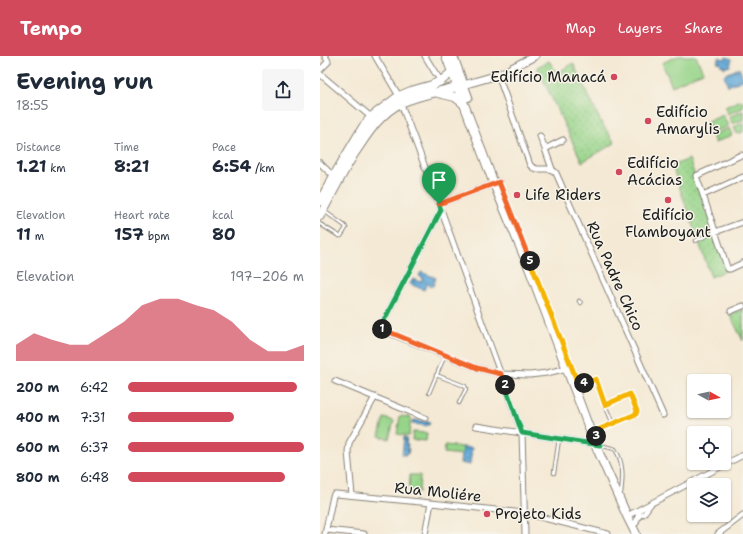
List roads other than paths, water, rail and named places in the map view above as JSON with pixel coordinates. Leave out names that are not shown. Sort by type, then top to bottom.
[{"type":"main road","points":[[446,56],[452,72],[461,86],[528,268],[569,368],[598,445],[629,515],[638,520],[642,534]]},
{"type":"main road","points":[[453,56],[465,105],[497,183]]},
{"type":"main road","points":[[320,201],[369,131],[380,119],[411,91],[441,81],[452,72]]},
{"type":"main road","points":[[321,213],[337,176],[363,127],[371,117],[400,100],[461,86]]},
{"type":"main road","points":[[433,93],[455,97],[465,105]]},
{"type":"main road","points":[[598,445],[621,493],[636,534]]},
{"type":"street","points":[[320,70],[328,62],[325,56]]},
{"type":"street","points":[[375,56],[400,100],[522,433],[525,534]]},
{"type":"street","points":[[425,56],[441,81]]},
{"type":"street","points":[[461,86],[498,75],[535,56]]},
{"type":"street","points":[[320,74],[371,117]]},
{"type":"street","points":[[498,75],[530,165],[537,169],[552,169]]},
{"type":"street","name":"Rua Padre Chico","points":[[540,136],[552,169],[556,173],[663,415]]},
{"type":"street","points":[[545,149],[563,140]]},
{"type":"street","points":[[743,156],[696,175],[728,269],[743,263]]},
{"type":"street","points":[[320,164],[329,172],[337,176]]},
{"type":"street","points":[[703,195],[743,177]]},
{"type":"street","points":[[497,183],[440,207],[382,324],[382,330],[477,368],[501,374],[547,374],[569,368]]},
{"type":"street","points":[[715,232],[743,222]]},
{"type":"street","points":[[731,311],[743,306]]},
{"type":"street","points":[[335,381],[425,418]]},
{"type":"street","points":[[352,495],[348,452],[349,443],[375,398]]},
{"type":"street","points":[[476,426],[598,445]]},
{"type":"street","points":[[629,515],[743,455]]},
{"type":"street","name":"Rua Moliére","points":[[325,532],[333,496],[336,494],[524,513],[582,531],[608,534]]},
{"type":"street","points":[[425,534],[432,503]]},
{"type":"street","points":[[638,520],[640,509]]},
{"type":"street","points":[[718,534],[743,515]]},
{"type":"street","points":[[325,532],[364,534]]},
{"type":"lane","points":[[320,224],[339,236],[341,236],[346,228],[345,226],[321,213]]},
{"type":"lane","points":[[695,242],[715,232]]},
{"type":"lane","points":[[429,393],[445,355]]},
{"type":"lane","points":[[436,375],[465,386],[466,389],[459,403]]},
{"type":"lane","points":[[576,387],[596,379],[613,424]]},
{"type":"lane","points":[[593,432],[636,414],[637,411],[630,394],[605,405]]},
{"type":"lane","points":[[554,473],[559,439]]},
{"type":"lane","points":[[598,445],[615,449],[620,456],[623,478],[621,493]]},
{"type":"lane","points":[[644,515],[651,503]]},
{"type":"lane","points":[[638,520],[651,503]]},
{"type":"water","points":[[719,57],[724,59],[726,57],[732,59],[730,66],[724,68],[723,65],[721,66],[720,62],[718,63],[717,60]]},
{"type":"water","points":[[739,68],[743,80],[728,86],[724,75]]},
{"type":"water","points":[[421,272],[436,278],[433,286],[427,284],[424,290],[410,284],[413,279],[421,282],[423,278],[419,276]]},
{"type":"water","points":[[413,420],[430,422],[429,425],[423,426],[412,424]]},
{"type":"water","points":[[404,437],[407,438],[406,445],[408,445],[407,448],[409,449],[408,454],[406,453],[406,455],[402,455]]},
{"type":"water","points":[[463,447],[472,448],[470,465],[460,463]]},
{"type":"place","name":"Edifício Manacá","points":[[614,77]]},
{"type":"place","name":"Edifício Amarylis","points":[[648,121]]},
{"type":"place","name":"Edifício Acácias","points":[[619,172]]},
{"type":"place","name":"Life Riders","points":[[517,195]]},
{"type":"place","name":"Edifício Flamboyant","points":[[668,200]]},
{"type":"place","name":"Projeto Kids","points":[[487,514]]}]
